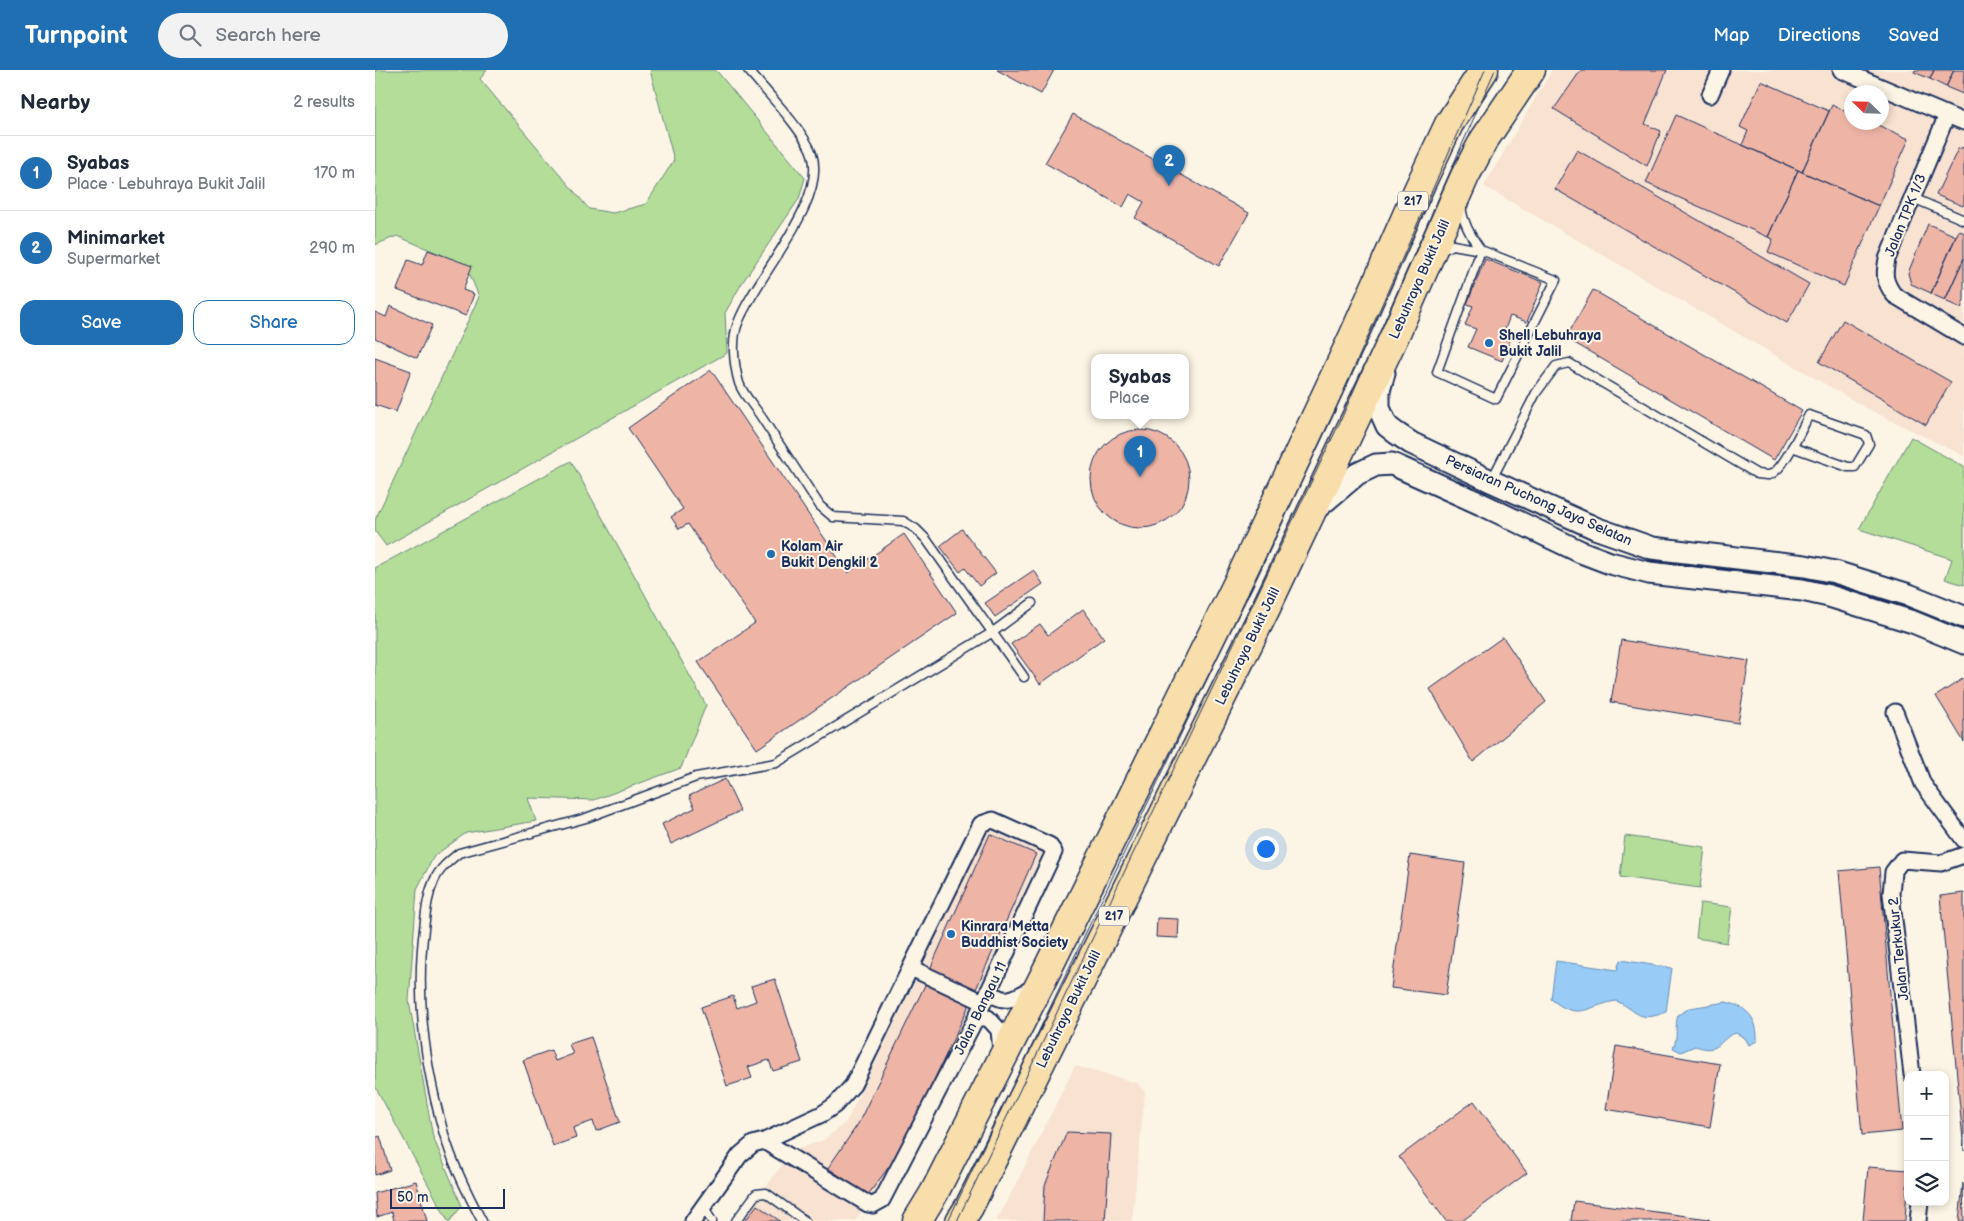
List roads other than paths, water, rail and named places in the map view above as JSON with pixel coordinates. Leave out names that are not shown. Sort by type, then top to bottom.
[{"type":"highway","name":"217","points":[[917,1221],[934,1193],[1041,982],[1244,570],[1445,132],[1484,70]]},
{"type":"highway","name":"Lebuhraya Bukit Jalil","points":[[960,1221],[978,1189],[1311,514],[1395,335],[1465,176],[1484,140],[1531,70]]},
{"type":"main road","name":"Persiaran Puchong Jaya Selatan","points":[[1395,335],[1379,391],[1379,408],[1387,426],[1411,442],[1595,528],[1652,548],[1805,566],[1835,572],[1909,595],[1964,618]]},
{"type":"main road","name":"Persiaran Puchong Jaya Selatan","points":[[1311,514],[1357,474],[1376,465],[1392,464],[1581,552],[1610,563],[1649,572],[1802,590],[1829,596],[1913,622],[1964,643]]},
{"type":"main road","points":[[1481,504],[1491,481]]},
{"type":"street","points":[[1710,95],[1721,70]]},
{"type":"street","points":[[1841,70],[1964,122]]},
{"type":"street","name":"Jalan TPK 1/3","points":[[1947,115],[1887,259],[1884,272],[1886,284],[1894,295],[1964,337]]},
{"type":"street","points":[[1895,712],[1923,784],[1964,840]]},
{"type":"street","name":"Jalan Bangau 11","points":[[993,820],[1049,845],[1054,852],[976,1018],[882,1200],[873,1205],[869,1204],[764,1141],[822,1114],[835,1104],[853,1085],[981,824],[993,820]]},
{"type":"street","name":"Jalan Terkukur 2","points":[[1912,1071],[1891,894],[1893,872],[1902,860],[1941,863],[1964,855]]},
{"type":"street","points":[[911,968],[986,996],[994,996],[1005,1000],[1014,999],[1041,982]]},
{"type":"street","points":[[976,1018],[988,1018],[999,1030],[1002,1059]]},
{"type":"street","points":[[693,1221],[740,1155],[753,1144],[764,1141]]},
{"type":"street","points":[[1918,1221],[1920,1206]]},
{"type":"lane","points":[[748,70],[801,134],[812,153],[815,170],[811,192],[799,218],[753,293],[737,324],[734,346],[740,384],[820,506],[833,517],[903,522],[916,529],[926,539],[1024,677]]},
{"type":"lane","points":[[1465,176],[1461,208],[1463,220],[1473,240],[1481,250]]},
{"type":"lane","points":[[1913,198],[1964,220]]},
{"type":"lane","points":[[1426,263],[1442,250],[1453,245],[1481,250],[1557,280],[1495,399],[1437,372],[1481,250]]},
{"type":"lane","points":[[1491,481],[1536,393],[1556,366],[1569,363],[1757,474],[1769,475],[1776,471],[1792,447],[1809,415],[1866,435],[1869,444],[1855,467],[1848,467],[1792,447]]},
{"type":"lane","points":[[482,1221],[460,1179],[445,1136],[426,1058],[420,996],[422,944],[427,898],[435,879],[446,863],[459,853],[585,818],[697,777],[776,763],[993,632],[1032,603]]},
{"type":"lane","points":[[736,1221],[756,1194],[766,1193],[805,1221]]},
{"type":"lane","points":[[703,1207],[712,1221]]},
{"type":"water","points":[[1620,960],[1672,968],[1666,1012],[1649,1017],[1643,1016],[1616,1001],[1576,1011],[1569,1010],[1551,999],[1556,961],[1617,970]]},
{"type":"water","points":[[1726,1002],[1740,1007],[1750,1015],[1756,1026],[1757,1041],[1749,1045],[1745,1038],[1736,1033],[1710,1049],[1695,1046],[1681,1052],[1673,1048],[1676,1039],[1678,1015],[1690,1008]]},
{"type":"tram line","points":[[948,1221],[1332,418],[1485,70]]},
{"type":"tram line","points":[[957,1221],[1339,424],[1495,70]]},
{"type":"place","name":"Minimarket","points":[[1169,186]]},
{"type":"place","name":"Shell Lebuhraya Bukit Jalil","points":[[1489,343]]},
{"type":"place","name":"Syabas","points":[[1140,477]]},
{"type":"place","name":"Kolam Air Bukit Dengkil 2","points":[[771,554]]},
{"type":"place","name":"Kinrara Metta Buddhist Society","points":[[951,934]]}]
